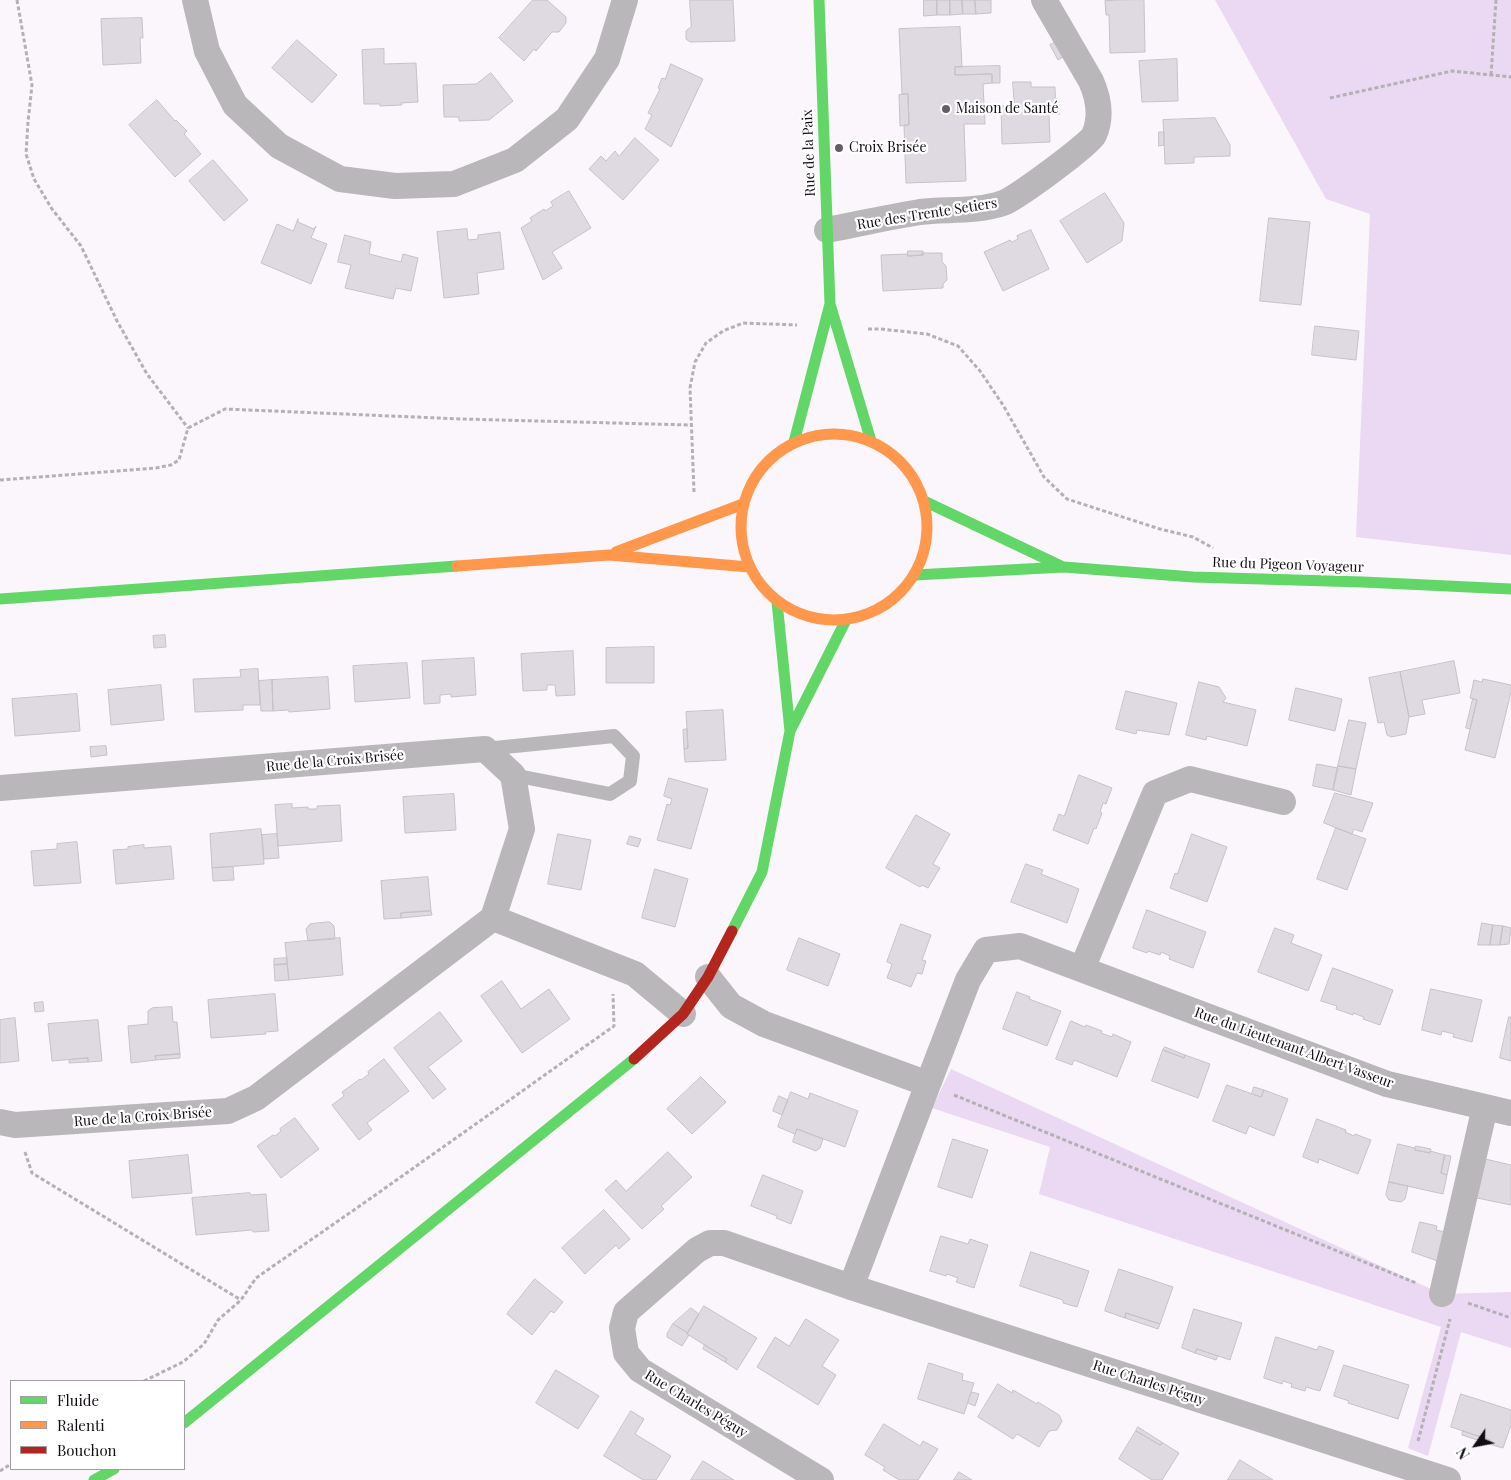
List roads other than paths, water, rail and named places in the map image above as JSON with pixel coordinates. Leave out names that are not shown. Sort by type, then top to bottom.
[{"type":"main road","name":"Rue de la Paix","points":[[819,0],[830,304],[871,441]]},
{"type":"main road","name":"Rue de la Paix","points":[[794,442],[830,304]]},
{"type":"main road","points":[[832,433],[871,441],[904,465],[924,501],[927,539],[915,575],[886,606],[846,620],[810,618],[777,602],[762,586],[749,567],[741,536],[743,504],[762,468],[794,442],[832,433]]},
{"type":"main road","name":"Rue du Pigeon Voyageur","points":[[924,501],[1064,567]]},
{"type":"main road","points":[[609,555],[743,504]]},
{"type":"main road","points":[[0,599],[609,555],[749,567]]},
{"type":"main road","name":"Rue du Pigeon Voyageur","points":[[915,575],[1064,567],[1193,576],[1511,589]]},
{"type":"main road","points":[[777,602],[790,731]]},
{"type":"main road","points":[[185,1422],[624,1068],[683,1014],[708,977],[762,872],[790,731],[846,620]]},
{"type":"main road","points":[[94,1480],[112,1470]]},
{"type":"street","points":[[195,0],[207,51],[235,105],[279,146],[340,179],[395,186],[454,184],[515,160],[545,137],[567,119],[607,59],[625,0]]},
{"type":"street","name":"Rue des Trente Setiers","points":[[827,230],[920,212],[979,208],[1004,203],[1026,190],[1093,138],[1099,110],[1096,94],[1091,81],[1044,0]]},
{"type":"street","points":[[485,749],[513,775],[522,829],[493,918],[635,974],[683,1014]]},
{"type":"street","name":"Rue de la Croix Brisée","points":[[0,788],[485,749]]},
{"type":"street","points":[[1082,969],[1155,793],[1190,778],[1283,802]]},
{"type":"street","name":"Rue de la Croix Brisée","points":[[8,1123],[228,1111],[256,1098],[493,918]]},
{"type":"street","name":"Rue du Lieutenant Albert Vasseur","points":[[928,1084],[968,980],[986,950],[1020,946],[1387,1084],[1511,1113]]},
{"type":"street","points":[[708,977],[731,1006],[764,1024],[928,1084],[851,1287]]},
{"type":"street","points":[[1449,1296],[1485,1107]]},
{"type":"street","name":"Rue Charles Péguy","points":[[820,1480],[640,1370],[626,1353],[622,1328],[626,1312],[697,1250],[710,1243],[724,1243],[851,1287],[1448,1480]]},
{"type":"lane","points":[[485,749],[614,736],[633,756],[630,781],[610,794],[513,775]]},
{"type":"place","name":"Maison de Santé","points":[[946,109]]},
{"type":"place","name":"Croix Brisée","points":[[839,148]]}]
